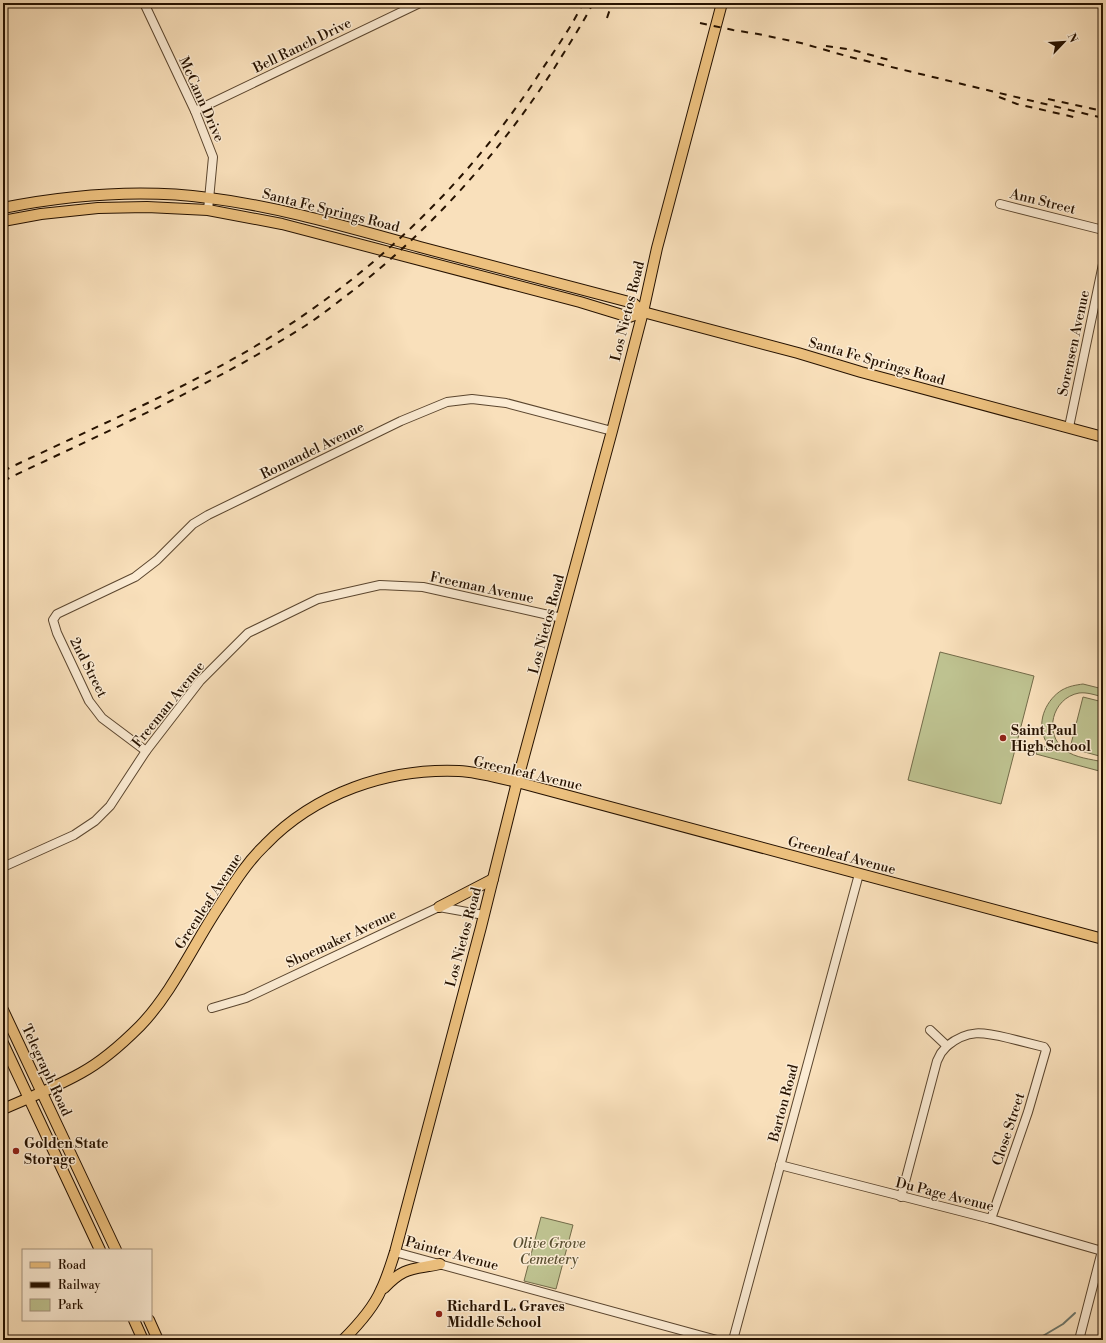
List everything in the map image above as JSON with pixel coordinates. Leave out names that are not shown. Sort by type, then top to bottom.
[{"type":"main road","name":"Los Nietos Road","points":[[395,1252],[484,915],[517,782],[612,431],[643,312],[657,248],[722,3]]},
{"type":"main road","name":"Santa Fe Springs Road","points":[[3,208],[69,197],[130,194],[208,198],[265,207],[306,216],[633,303],[643,312],[1103,437]]},
{"type":"main road","name":"Santa Fe Springs Road","points":[[3,222],[48,213],[98,208],[147,207],[208,210],[282,224],[542,292],[629,317],[643,312]]},
{"type":"main road","points":[[542,292],[546,280]]},
{"type":"main road","name":"Greenleaf Avenue","points":[[41,1092],[81,1073],[115,1049],[141,1025],[164,996],[215,912],[245,867],[278,832],[311,808],[344,791],[372,781],[415,773],[429,771],[460,771],[517,782],[1103,939]]},
{"type":"main road","points":[[439,907],[493,880]]},
{"type":"main road","name":"Telegraph Road","points":[[3,1010],[116,1249]]},
{"type":"main road","name":"Telegraph Road","points":[[3,1043],[100,1249]]},
{"type":"main road","points":[[3,1109],[41,1092]]},
{"type":"main road","points":[[88,1224],[101,1218]]},
{"type":"main road","name":"Painter Avenue","points":[[343,1340],[367,1312],[381,1291],[395,1252]]},
{"type":"main road","points":[[381,1291],[402,1272],[412,1268],[440,1264]]},
{"type":"main road","points":[[134,1321],[143,1340]]},
{"type":"main road","points":[[149,1321],[158,1340]]},
{"type":"street","name":"McCann Drive","points":[[144,3],[195,111],[213,157],[208,210]]},
{"type":"street","name":"Bell Ranch Drive","points":[[195,111],[420,3]]},
{"type":"street","name":"Ann Street","points":[[1000,204],[1103,230]]},
{"type":"street","name":"Sorensen Avenue","points":[[1069,427],[1103,264]]},
{"type":"street","name":"Romandel Avenue","points":[[53,620],[57,614],[136,577],[157,560],[193,524],[208,515],[401,421],[447,402],[472,399],[506,403],[612,431]]},
{"type":"street","name":"Freeman Avenue","points":[[3,867],[74,835],[95,822],[110,806],[146,751],[200,681],[248,633],[318,599],[380,585],[423,587],[562,618]]},
{"type":"street","name":"2nd Street","points":[[53,620],[56,633],[89,701],[102,718],[146,751]]},
{"type":"street","name":"Barton Road","points":[[733,1340],[859,874]]},
{"type":"street","points":[[439,907],[484,915]]},
{"type":"street","name":"Shoemaker Avenue","points":[[212,1008],[246,998],[439,907]]},
{"type":"street","points":[[901,1196],[937,1061],[946,1046],[930,1030]]},
{"type":"street","name":"Close Street","points":[[946,1046],[970,1034],[985,1032],[1044,1047],[1046,1053],[1028,1112],[991,1219]]},
{"type":"street","name":"Du Page Avenue","points":[[780,1165],[1102,1248]]},
{"type":"street","points":[[1079,1340],[1102,1248]]},
{"type":"street","name":"Painter Avenue","points":[[395,1252],[717,1340]]},
{"type":"green space","points":[[940,652],[1034,676],[1001,804],[908,780]]},
{"type":"green space","points":[[1083,684],[1103,689],[1103,697],[1088,693],[1079,693],[1070,696],[1062,702],[1054,717],[1054,735],[1058,743],[1069,753],[1078,757],[1103,762],[1103,772],[1036,754],[1038,745],[1050,748],[1044,738],[1042,730],[1043,717],[1048,704],[1062,690]]},
{"type":"green space","points":[[1083,697],[1103,702],[1103,757],[1070,748]]},
{"type":"green space","name":"Olive Grove Cemetery","points":[[541,1217],[573,1225],[556,1289],[524,1281]]},
{"type":"waterway","points":[[1099,1292],[1103,1288]]},
{"type":"waterway","points":[[1036,1340],[1063,1324],[1075,1313]]},
{"type":"railway","points":[[3,471],[193,381],[254,347],[297,320],[338,290],[415,224],[450,188],[483,150],[514,110],[543,68],[579,12],[583,3]]},
{"type":"railway","points":[[3,481],[156,408],[232,369],[305,326],[355,289],[412,240],[439,213],[489,158],[534,98],[555,67],[593,3]]},
{"type":"railway","points":[[607,18],[612,3]]},
{"type":"railway","points":[[700,23],[801,43],[850,57],[1103,118]]},
{"type":"railway","points":[[826,46],[853,50],[889,60]]},
{"type":"railway","points":[[999,97],[1017,104],[1078,118]]},
{"type":"railway","points":[[1048,99],[1103,111]]},
{"type":"place","name":"Saint Paul High School","points":[[1003,738]]},
{"type":"place","name":"Golden State Storage","points":[[16,1151]]},
{"type":"place","name":"Richard L. Graves Middle School","points":[[439,1314]]}]
